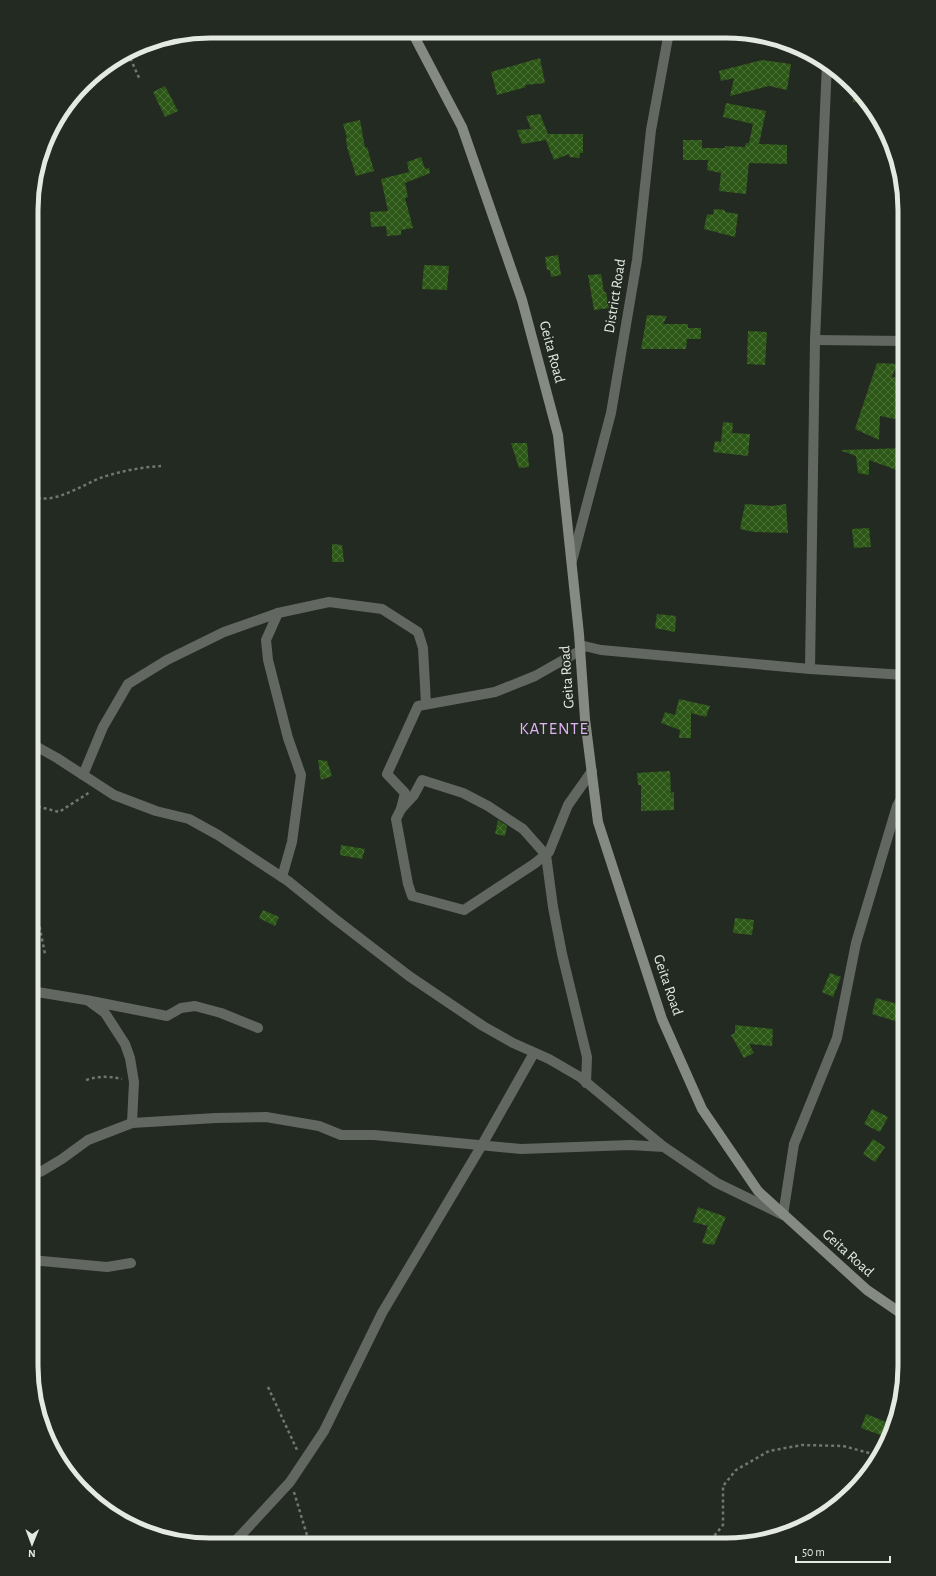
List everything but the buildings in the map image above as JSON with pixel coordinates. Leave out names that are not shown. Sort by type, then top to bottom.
[{"type":"main road","name":"Geita Road","points":[[415,38],[462,127],[522,300],[558,435],[572,562],[585,719],[598,822],[662,1018],[702,1109],[758,1191],[866,1290],[898,1311]]},
{"type":"street","name":"District Road","points":[[572,562],[611,413],[637,260],[651,130],[668,38]]},
{"type":"street","points":[[810,669],[815,340],[827,71]]},
{"type":"street","points":[[815,340],[898,341]]},
{"type":"street","points":[[83,775],[103,727],[128,684],[167,660],[224,632],[278,613],[329,602],[382,609],[418,632],[423,648],[426,704]]},
{"type":"street","points":[[278,613],[266,640],[268,660],[288,738],[301,775],[292,842],[282,877]]},
{"type":"street","points":[[592,772],[568,805],[549,852],[534,864],[464,910],[412,896],[408,884],[396,819],[401,809],[405,793],[387,774],[418,706],[495,692],[535,676],[580,648],[810,669],[898,675]]},
{"type":"street","points":[[38,748],[114,795],[156,811],[189,819],[218,835],[282,877],[409,976],[483,1026],[513,1043],[550,1059],[586,1083],[664,1147],[717,1183],[784,1215],[794,1144],[837,1038],[856,943],[898,804]]},
{"type":"street","points":[[401,809],[414,796],[422,780],[463,793],[488,806],[523,829],[546,855],[553,907],[562,954],[587,1057],[586,1083]]},
{"type":"street","points":[[38,992],[167,1016],[181,1008],[195,1006],[221,1013],[258,1028]]},
{"type":"street","points":[[86,1000],[106,1013],[125,1044],[130,1058],[134,1082],[132,1123]]},
{"type":"street","points":[[238,1538],[290,1482],[324,1431],[382,1312],[482,1145],[534,1053]]},
{"type":"street","points":[[38,1172],[62,1160],[88,1140],[132,1123],[266,1117],[319,1126],[341,1135],[374,1135],[521,1149],[630,1145],[664,1147]]},
{"type":"street","points":[[38,1261],[107,1267],[132,1263]]},
{"type":"path","points":[[130,58],[140,80]]},
{"type":"path","points":[[38,497],[49,498],[64,494],[103,477],[142,467],[161,466]]},
{"type":"path","points":[[38,806],[59,812],[100,786]]},
{"type":"path","points":[[38,921],[45,954]]},
{"type":"path","points":[[86,1080],[100,1076],[110,1076],[134,1082]]},
{"type":"path","points":[[268,1386],[303,1464]]},
{"type":"path","points":[[713,1538],[723,1525],[723,1486],[736,1470],[769,1451],[802,1445],[843,1446],[874,1454]]},
{"type":"path","points":[[290,1482],[308,1538]]},
{"type":"district","name":"KATENTE","points":[[554,728]]}]
